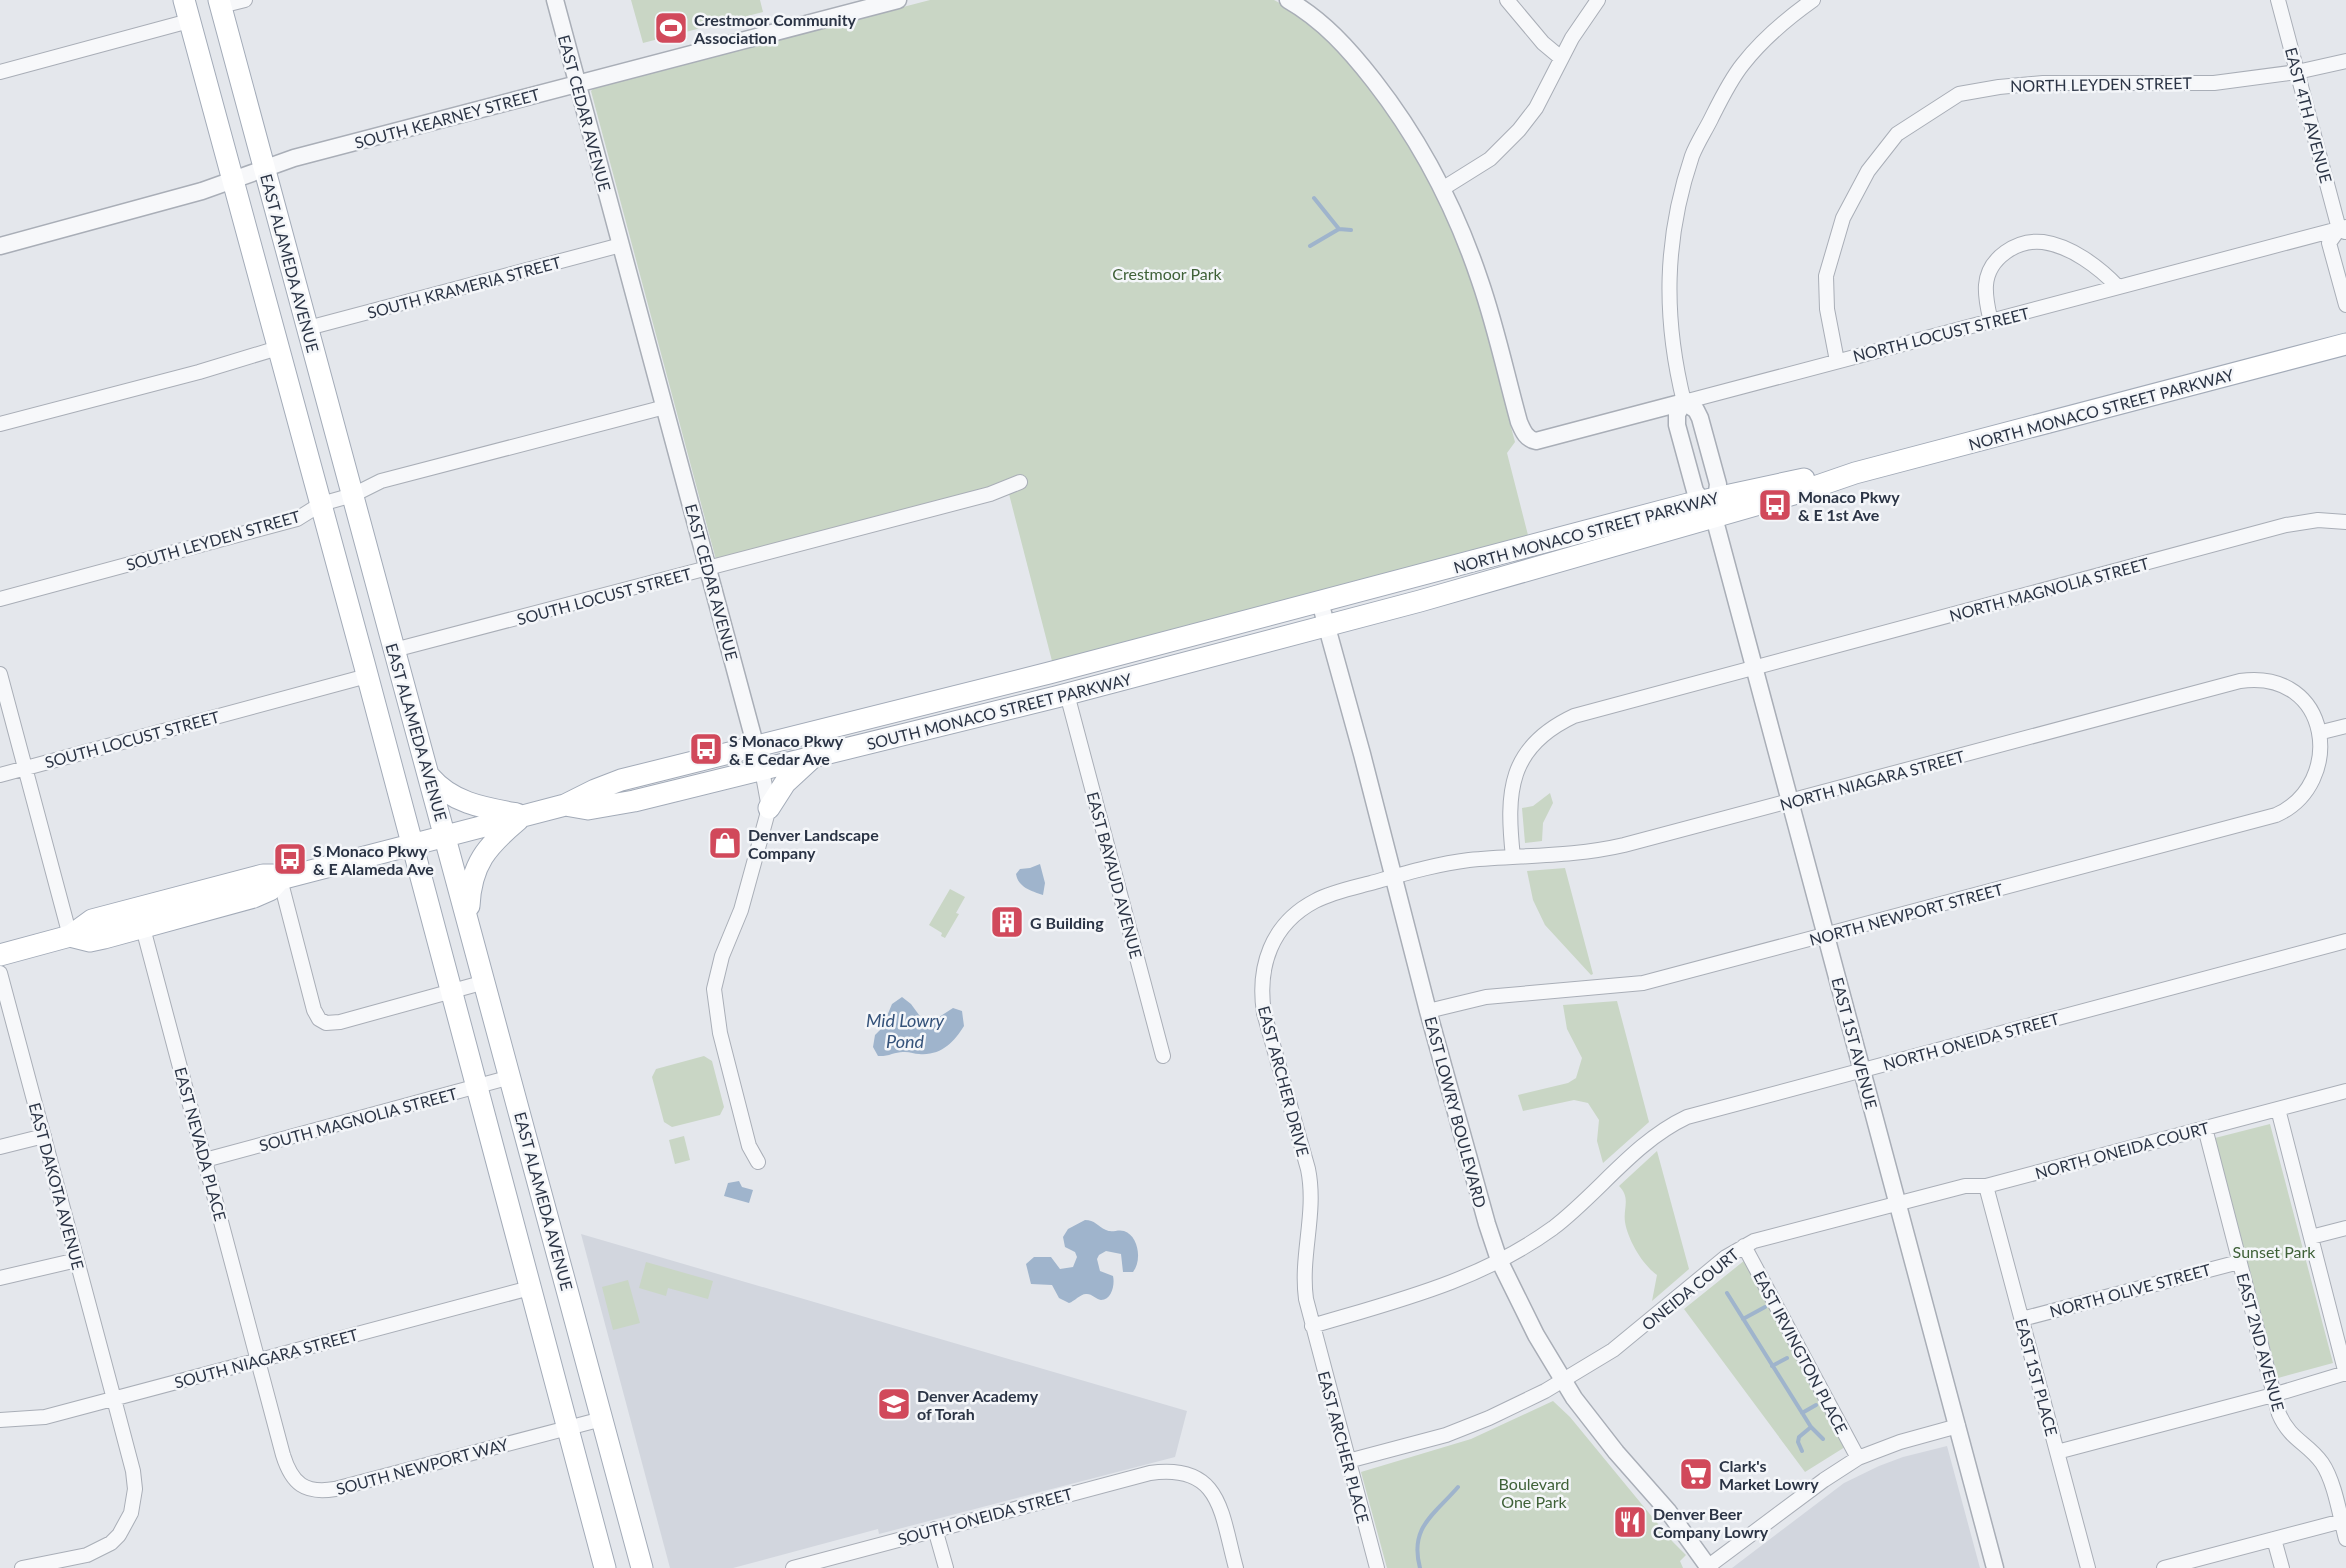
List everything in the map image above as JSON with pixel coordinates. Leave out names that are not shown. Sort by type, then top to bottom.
[{"type":"main road","name":"EAST ALAMEDA AVENUE","points":[[184,0],[368,676],[605,1568]]},
{"type":"main road","name":"EAST ALAMEDA AVENUE","points":[[220,3],[642,1568]]},
{"type":"main road","name":"NORTH MONACO STREET PARKWAY","points":[[1320,602],[1711,505],[1794,494],[1855,473],[2346,344]]},
{"type":"main road","name":"NORTH MONACO STREET PARKWAY","points":[[1326,626],[1711,505]]},
{"type":"main road","name":"SOUTH MONACO STREET PARKWAY","points":[[280,879],[565,805],[600,787],[621,780],[1049,673],[1320,602]]},
{"type":"main road","name":"SOUTH MONACO STREET PARKWAY","points":[[565,805],[588,809],[619,804],[976,717],[1326,626]]},
{"type":"main road","points":[[1067,694],[1081,676],[1119,665],[1152,646]]},
{"type":"main road","points":[[976,717],[1003,699],[1038,690],[1048,684],[1049,673]]},
{"type":"main road","points":[[769,808],[785,783],[812,758]]},
{"type":"main road","points":[[430,777],[440,788],[463,801],[523,816]]},
{"type":"main road","points":[[470,925],[471,882],[478,862],[495,839],[523,816]]},
{"type":"main road","points":[[0,955],[70,936],[94,940],[143,928],[254,897],[270,890],[280,879],[273,875],[262,875],[92,920],[82,925],[70,936]]},
{"type":"street","points":[[220,3],[245,0]]},
{"type":"street","name":"EAST CEDAR AVENUE","points":[[555,0],[762,770],[769,808],[741,910],[722,956],[714,989],[716,1013],[749,1146],[758,1162]]},
{"type":"street","name":"SOUTH KEARNEY STREET","points":[[0,246],[202,191],[302,156],[869,3],[898,0]]},
{"type":"street","points":[[1288,0],[1322,23],[1350,50],[1398,112],[1442,189],[1490,159],[1536,108],[1572,38],[1598,0]]},
{"type":"street","points":[[1507,0],[1543,43],[1561,58]]},
{"type":"street","points":[[1684,402],[1671,344],[1669,276],[1675,220],[1693,154],[1719,102],[1742,64],[1795,13],[1813,0]]},
{"type":"street","name":"EAST 4TH AVENUE","points":[[2278,0],[2344,230],[2329,243],[2346,305]]},
{"type":"street","points":[[0,72],[189,21]]},
{"type":"street","name":"NORTH LEYDEN STREET","points":[[1837,361],[1827,309],[1826,276],[1844,218],[1868,171],[1897,134],[1931,110],[1959,94],[1999,87],[2043,83],[2214,83],[2298,72],[2346,61]]},
{"type":"street","name":"NORTH LOCUST STREET","points":[[1442,189],[1480,281],[1519,422],[1530,440],[1536,441],[2118,287],[2344,230]]},
{"type":"street","points":[[1991,322],[1986,300],[1986,283],[1990,269],[2010,249],[2021,244],[2043,242],[2056,246],[2103,270],[2118,287]]},
{"type":"street","name":"SOUTH KRAMERIA STREET","points":[[308,328],[621,245]]},
{"type":"street","points":[[0,424],[199,372],[278,348]]},
{"type":"street","name":"EAST 1ST AVENUE","points":[[1711,505],[1695,491],[1677,420],[1678,411],[1684,402],[1696,410],[1700,418],[1718,484],[1711,505],[1995,1568]]},
{"type":"street","name":"SOUTH LEYDEN STREET","points":[[0,599],[297,519],[321,504],[353,495],[381,481],[665,407]]},
{"type":"street","name":"SOUTH LOCUST STREET","points":[[394,650],[990,494],[1020,482]]},
{"type":"street","name":"NORTH MAGNOLIA STREET","points":[[1513,857],[1509,803],[1515,774],[1529,750],[1554,727],[1584,713],[2286,525],[2318,520],[2346,522]]},
{"type":"street","name":"EAST LOWRY BOULEVARD","points":[[1320,602],[1428,1011],[1499,1260],[1536,1335],[1563,1381],[1593,1424],[1668,1511],[1708,1568]]},
{"type":"street","points":[[0,674],[70,936]]},
{"type":"street","name":"SOUTH LOCUST STREET","points":[[0,774],[368,676]]},
{"type":"street","name":"NORTH NIAGARA STREET","points":[[1393,877],[1451,863],[1609,849],[2251,679],[2283,684],[2302,695],[2316,710],[2326,731]]},
{"type":"street","name":"EAST BAYAUD AVENUE","points":[[1067,694],[1163,1056]]},
{"type":"street","points":[[2326,731],[2346,726]]},
{"type":"street","name":"NORTH NEWPORT STREET","points":[[1428,1011],[1503,995],[1632,986],[2283,813],[2297,805],[2318,781],[2325,760],[2326,731]]},
{"type":"street","name":"EAST ARCHER DRIVE","points":[[1312,1326],[1304,1279],[1312,1192],[1308,1169],[1264,1013],[1261,992],[1263,969],[1277,936],[1285,924],[1303,908],[1339,891],[1393,877]]},
{"type":"street","points":[[280,879],[314,1010],[326,1023],[340,1022],[485,982]]},
{"type":"street","name":"EAST NEVADA PLACE","points":[[143,928],[258,1360]]},
{"type":"street","name":"NORTH ONEIDA STREET","points":[[1499,1260],[1536,1239],[1566,1217],[1652,1139],[1676,1122],[1710,1110],[2346,941]]},
{"type":"street","name":"EAST DAKOTA AVENUE","points":[[0,973],[114,1399]]},
{"type":"street","name":"SOUTH MAGNOLIA STREET","points":[[205,1160],[511,1077]]},
{"type":"street","name":"NORTH ONEIDA COURT","points":[[1898,1203],[1965,1186],[1986,1186],[2346,1091]]},
{"type":"street","points":[[2057,1452],[2273,1395],[2346,1373],[2278,1109]]},
{"type":"street","name":"EAST 2ND AVENUE","points":[[2205,1128],[2279,1414],[2296,1440],[2315,1454],[2326,1470],[2344,1520],[2346,1539]]},
{"type":"street","points":[[0,1147],[44,1136]]},
{"type":"street","name":"EAST 1ST PLACE","points":[[1986,1186],[2088,1568]]},
{"type":"street","name":"ONEIDA COURT","points":[[1348,1461],[1436,1438],[1473,1425],[1563,1381],[1613,1350],[1726,1257],[1744,1246],[1774,1235],[1898,1203]]},
{"type":"street","points":[[2311,1237],[2346,1228]]},
{"type":"street","name":"EAST IRVINGTON PLACE","points":[[1744,1246],[1858,1458]]},
{"type":"street","points":[[0,1278],[77,1260]]},
{"type":"street","points":[[1312,1326],[1420,1295],[1499,1260]]},
{"type":"street","name":"NORTH OLIVE STREET","points":[[2022,1319],[2239,1262]]},
{"type":"street","name":"SOUTH NIAGARA STREET","points":[[0,1420],[45,1417],[530,1288]]},
{"type":"street","name":"EAST ARCHER PLACE","points":[[1312,1326],[1377,1568]]},
{"type":"street","name":"SOUTH NEWPORT WAY","points":[[258,1360],[286,1464],[298,1482],[313,1490],[335,1489],[602,1419]]},
{"type":"street","points":[[22,1568],[96,1552],[111,1543],[126,1523],[134,1502],[135,1481],[114,1399]]},
{"type":"street","points":[[1708,1568],[1824,1480],[1858,1458],[1900,1442],[1958,1426]]},
{"type":"street","name":"SOUTH ONEIDA STREET","points":[[793,1568],[1150,1473],[1166,1471],[1199,1479],[1213,1492],[1236,1568]]},
{"type":"street","points":[[2164,1568],[2182,1566],[2344,1520]]},
{"type":"street","points":[[935,1529],[946,1568]]},
{"type":"street","points":[[2274,1539],[2282,1568]]},
{"type":"shaded area","name":"Denver Academy of Torah","points":[[581,1234],[1187,1411],[1175,1457],[879,1534],[878,1529],[733,1568],[670,1568]]},
{"type":"shaded area","points":[[1947,1446],[1980,1568],[1732,1568],[1844,1483],[1903,1457]]},
{"type":"green space","name":"Crestmoor Community Association","points":[[631,0],[760,0],[763,12],[643,43]]},
{"type":"green space","name":"Crestmoor Park","points":[[930,0],[1274,0],[1300,16],[1324,35],[1364,81],[1402,134],[1433,190],[1460,249],[1481,310],[1515,442],[1507,453],[1529,539],[1052,661],[1009,494],[719,571],[591,91],[595,87]]},
{"type":"green space","points":[[1550,793],[1553,803],[1543,823],[1542,841],[1525,843],[1522,808],[1533,806]]},
{"type":"green space","points":[[1565,868],[1593,974],[1591,975],[1545,925],[1533,900],[1527,871]]},
{"type":"green space","points":[[950,889],[965,897],[956,913],[959,914],[945,938],[941,936],[942,933],[929,925]]},
{"type":"green space","points":[[1617,1001],[1649,1122],[1603,1163],[1597,1141],[1599,1120],[1588,1103],[1574,1100],[1523,1111],[1518,1095],[1568,1083],[1576,1078],[1582,1058],[1567,1029],[1563,1005]]},
{"type":"green space","points":[[704,1056],[712,1061],[724,1107],[720,1115],[672,1127],[664,1122],[652,1077],[656,1069]]},
{"type":"green space","name":"Sunset Park","points":[[2270,1124],[2333,1363],[2278,1378],[2215,1138]]},
{"type":"green space","points":[[684,1136],[690,1160],[675,1164],[669,1140]]},
{"type":"green space","points":[[1657,1151],[1689,1269],[1652,1301],[1657,1275],[1641,1258],[1629,1236],[1625,1222],[1626,1199],[1619,1186]]},
{"type":"green space","points":[[1745,1260],[1845,1447],[1805,1472],[1684,1309]]},
{"type":"green space","points":[[646,1262],[713,1281],[708,1299],[668,1288],[666,1296],[639,1288]]},
{"type":"green space","points":[[628,1280],[640,1323],[613,1330],[602,1287]]},
{"type":"green space","name":"Boulevard One Park","points":[[1553,1401],[1570,1417],[1686,1555],[1680,1561],[1683,1568],[1387,1568],[1361,1472],[1471,1439]]},
{"type":"water","points":[[1040,864],[1045,883],[1043,895],[1022,885],[1016,874],[1020,869]]},
{"type":"water","name":"Mid Lowry Pond","points":[[902,997],[911,1004],[922,1019],[933,1021],[953,1008],[962,1011],[964,1026],[946,1047],[934,1053],[902,1052],[878,1056],[873,1047],[875,1035],[882,1028],[892,1004]]},
{"type":"water","points":[[739,1181],[742,1187],[753,1190],[749,1203],[724,1196],[728,1183]]},
{"type":"water","points":[[1085,1220],[1094,1222],[1108,1231],[1124,1231],[1129,1234],[1138,1249],[1138,1262],[1133,1272],[1123,1272],[1121,1254],[1106,1251],[1099,1255],[1097,1259],[1100,1271],[1113,1276],[1114,1283],[1110,1295],[1101,1300],[1085,1294],[1069,1303],[1059,1298],[1052,1285],[1031,1284],[1026,1264],[1034,1257],[1051,1257],[1060,1269],[1073,1267],[1077,1257],[1075,1252],[1065,1247],[1063,1237],[1068,1229]]},
{"type":"waterway","points":[[1314,198],[1339,229]]},
{"type":"waterway","points":[[1310,246],[1339,229],[1351,230]]},
{"type":"waterway","points":[[1727,1293],[1811,1427],[1823,1439]]},
{"type":"waterway","points":[[1743,1319],[1765,1307]]},
{"type":"waterway","points":[[1772,1366],[1787,1358]]},
{"type":"waterway","points":[[1802,1413],[1816,1405]]},
{"type":"waterway","points":[[1802,1451],[1798,1442],[1799,1437],[1811,1427]]},
{"type":"waterway","points":[[1420,1568],[1417,1554],[1421,1532],[1433,1514],[1458,1487]]},
{"type":"place","name":"Crestmoor Community Association","points":[[671,28]]},
{"type":"place","name":"Monaco Pkwy & E 1st Ave","points":[[1775,505]]},
{"type":"place","name":"S Monaco Pkwy & E Cedar Ave","points":[[706,749]]},
{"type":"place","name":"Denver Landscape Company","points":[[725,843]]},
{"type":"place","name":"S Monaco Pkwy & E Alameda Ave","points":[[290,859]]},
{"type":"place","name":"G Building","points":[[1007,922]]},
{"type":"place","name":"Denver Academy of Torah","points":[[894,1404]]},
{"type":"place","name":"Clark's Market Lowry","points":[[1696,1474]]},
{"type":"place","name":"Denver Beer Company Lowry","points":[[1630,1522]]}]
